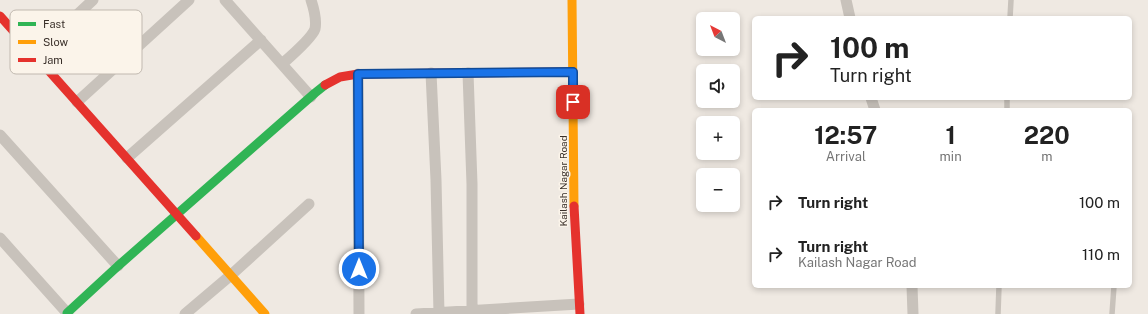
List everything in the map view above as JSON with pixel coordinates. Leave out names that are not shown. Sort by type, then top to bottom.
[{"type":"street","points":[[82,10],[93,0]]},
{"type":"street","points":[[142,43],[189,0]]},
{"type":"street","points":[[225,0],[311,96]]},
{"type":"street","points":[[282,64],[315,29],[315,10],[311,0]]},
{"type":"street","name":"Kailash Nagar Road","points":[[572,0],[574,221],[580,309]]},
{"type":"street","points":[[846,0],[850,16]]},
{"type":"street","points":[[0,16],[10,27]]},
{"type":"street","points":[[127,158],[261,40]]},
{"type":"street","points":[[0,238],[68,314],[118,266],[311,96],[334,79],[346,75],[358,74],[573,72]]},
{"type":"street","points":[[431,73],[436,180],[439,313]]},
{"type":"street","points":[[468,73],[472,184],[472,312]]},
{"type":"street","points":[[52,74],[178,214],[265,314]]},
{"type":"street","points":[[77,102],[108,74]]},
{"type":"street","points":[[358,74],[359,314]]},
{"type":"street","points":[[0,135],[118,266]]},
{"type":"street","points":[[185,314],[309,204]]},
{"type":"street","points":[[912,288],[913,314]]},
{"type":"street","points":[[416,314],[580,309]]},
{"type":"lane","points":[[1010,16],[1011,0]]},
{"type":"lane","points":[[998,314],[999,288]]},
{"type":"lane","points":[[1112,314],[1114,288]]},
{"type":"traffic: fast","points":[[67,313],[118,266],[325,85]]},
{"type":"traffic: slow","points":[[572,0],[574,206]]},
{"type":"traffic: slow","points":[[196,236],[265,314]]},
{"type":"traffic: jam","points":[[0,16],[10,27]]},
{"type":"traffic: jam","points":[[325,85],[340,77],[358,74],[573,72]]},
{"type":"traffic: jam","points":[[52,74],[196,236]]},
{"type":"traffic: jam","points":[[574,206],[580,314]]},
{"type":"route","points":[[359,269],[358,74],[573,72],[573,102]]}]
